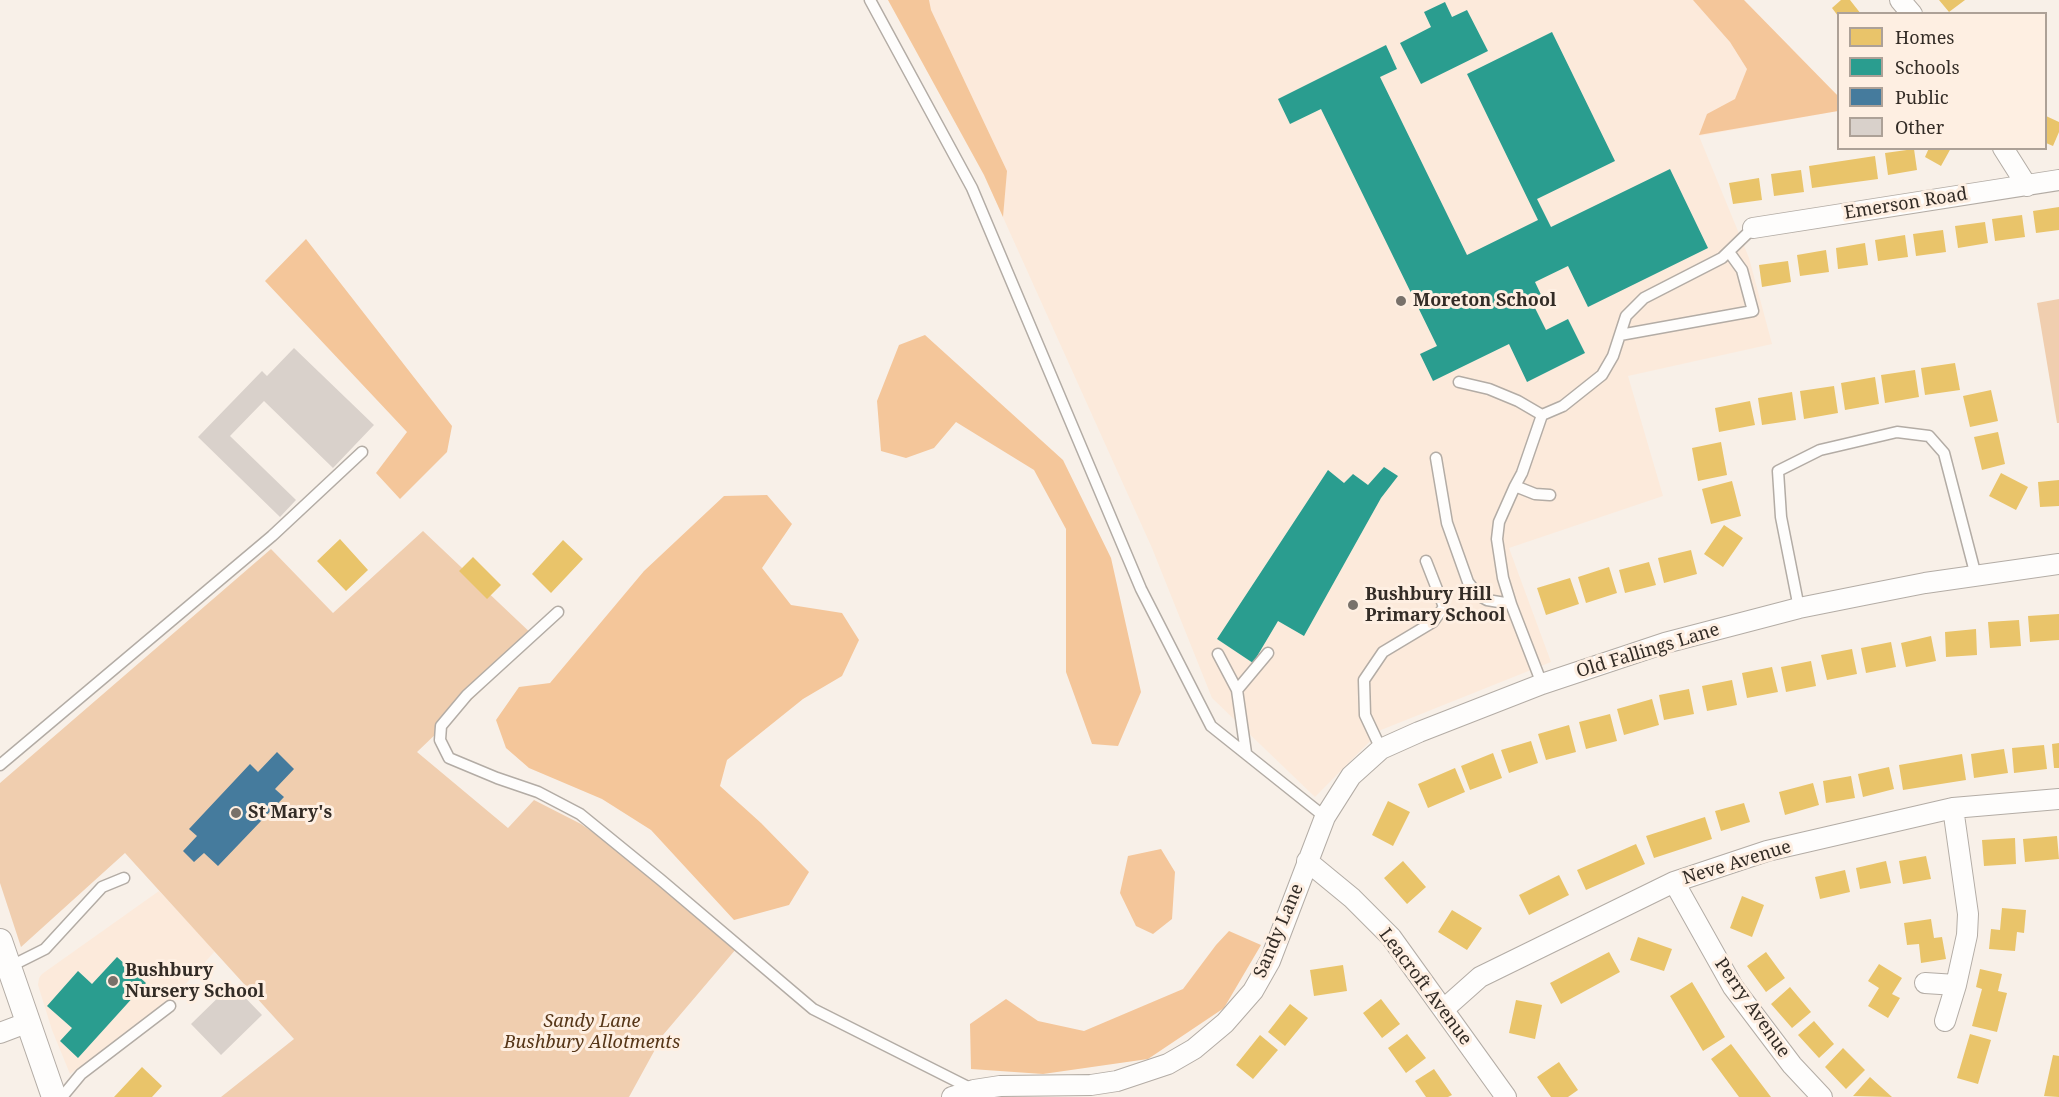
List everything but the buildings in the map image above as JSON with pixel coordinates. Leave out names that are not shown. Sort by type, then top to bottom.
[{"type":"street","points":[[1900,0],[1910,12]]},
{"type":"street","points":[[2004,150],[2027,186]]},
{"type":"street","name":"Emerson Road","points":[[1753,228],[2059,180]]},
{"type":"street","name":"Old Fallings Lane","points":[[1307,861],[1325,817],[1351,776],[1382,749],[1419,732],[1542,684],[1665,643],[1800,608],[1925,583],[2059,564]]},
{"type":"street","name":"Neve Avenue","points":[[1444,1009],[1480,977],[1674,882],[1767,851],[1953,808],[2059,799]]},
{"type":"street","points":[[1946,1021],[1967,935],[1968,914],[1953,808]]},
{"type":"street","name":"Sandy Lane","points":[[952,1097],[975,1094],[1000,1086],[1092,1085],[1117,1081],[1168,1064],[1194,1049],[1225,1023],[1253,991],[1270,961],[1307,861]]},
{"type":"street","name":"Leacroft Avenue","points":[[1307,861],[1352,898],[1390,938],[1506,1097]]},
{"type":"street","name":"Perry Avenue","points":[[1674,882],[1732,987],[1792,1065],[1822,1097]]},
{"type":"street","points":[[0,940],[54,1097]]},
{"type":"street","points":[[1925,983],[1956,985]]},
{"type":"street","points":[[0,1033],[29,1022]]},
{"type":"lane","points":[[870,0],[972,188],[1142,589],[1211,726],[1325,817]]},
{"type":"lane","points":[[1542,684],[1511,604],[1503,578],[1497,539],[1499,522],[1522,473],[1542,415],[1563,406],[1602,375],[1613,356],[1626,316],[1644,298],[1722,258],[1753,228]]},
{"type":"lane","points":[[1620,335],[1753,311],[1742,270],[1729,252]]},
{"type":"lane","points":[[1459,382],[1489,389],[1542,415]]},
{"type":"lane","points":[[1800,608],[1781,517],[1778,471],[1820,450],[1897,432],[1929,436],[1944,453],[1976,576]]},
{"type":"lane","points":[[0,765],[272,536],[362,452]]},
{"type":"lane","points":[[1436,459],[1448,523],[1468,582],[1478,595],[1487,600],[1511,604]]},
{"type":"lane","points":[[1515,486],[1535,494],[1550,495]]},
{"type":"lane","points":[[1382,749],[1365,715],[1364,680],[1383,652],[1433,622],[1444,607],[1426,561]]},
{"type":"lane","points":[[558,612],[467,695],[441,726],[441,740],[449,758],[538,792],[580,814],[813,1009],[975,1094]]},
{"type":"lane","points":[[1237,690],[1268,653]]},
{"type":"lane","points":[[1218,654],[1237,690],[1246,753]]},
{"type":"lane","points":[[9,968],[45,949],[102,887],[124,878]]},
{"type":"lane","points":[[62,1097],[81,1074],[170,1006]]},
{"type":"shaded area","name":"Moreton School","points":[[888,0],[1744,0],[1837,95],[1837,111],[1699,136],[1749,258],[1772,344],[1628,376],[1663,496],[1509,548],[1551,662],[1381,730],[1315,797],[1212,698],[1152,548],[984,175]]},
{"type":"shaded area","points":[[888,0],[929,0],[931,10],[1007,171],[1003,217],[984,175]]},
{"type":"shaded area","points":[[1693,0],[1744,0],[1837,95],[1837,111],[1699,135],[1707,114],[1735,99],[1747,69],[1730,42]]},
{"type":"shaded area","points":[[306,239],[452,426],[447,452],[400,499],[376,473],[407,432],[265,281]]},
{"type":"shaded area","points":[[925,335],[1063,460],[1111,558],[1141,692],[1118,746],[1092,744],[1066,672],[1066,529],[1034,470],[956,422],[934,448],[906,458],[881,451],[877,401],[899,345]]},
{"type":"shaded area","points":[[767,495],[792,524],[762,568],[791,605],[842,613],[859,640],[842,676],[803,699],[727,760],[720,786],[761,823],[809,872],[789,905],[734,920],[651,830],[602,799],[529,768],[506,748],[496,720],[519,687],[550,683],[644,571],[724,496]]},
{"type":"shaded area","points":[[1161,849],[1175,872],[1172,919],[1153,934],[1136,926],[1120,893],[1128,856]]},
{"type":"shaded area","name":"Bushbury Nursery School","points":[[159,891],[215,951],[164,1008],[70,1074],[52,1030],[38,985],[39,978]]},
{"type":"shaded area","points":[[1229,931],[1261,945],[1224,1008],[1148,1059],[1043,1074],[971,1069],[970,1024],[1006,999],[1038,1021],[1084,1031],[1183,989]]},
{"type":"green space","points":[[2059,299],[2059,423],[2057,423],[2037,303]]},
{"type":"green space","name":"Sandy Lane Bushbury Allotments","points":[[423,531],[536,638],[417,752],[508,828],[534,800],[581,824],[624,854],[736,949],[663,1035],[629,1097],[221,1097],[294,1039],[125,853],[21,947],[0,883],[0,783],[271,549],[333,613]]},
{"type":"place","name":"Moreton School","points":[[1401,301]]},
{"type":"place","name":"Bushbury Hill Primary School","points":[[1353,605]]},
{"type":"place","name":"St Mary's","points":[[236,813]]},
{"type":"place","name":"Bushbury Nursery School","points":[[113,981]]}]
